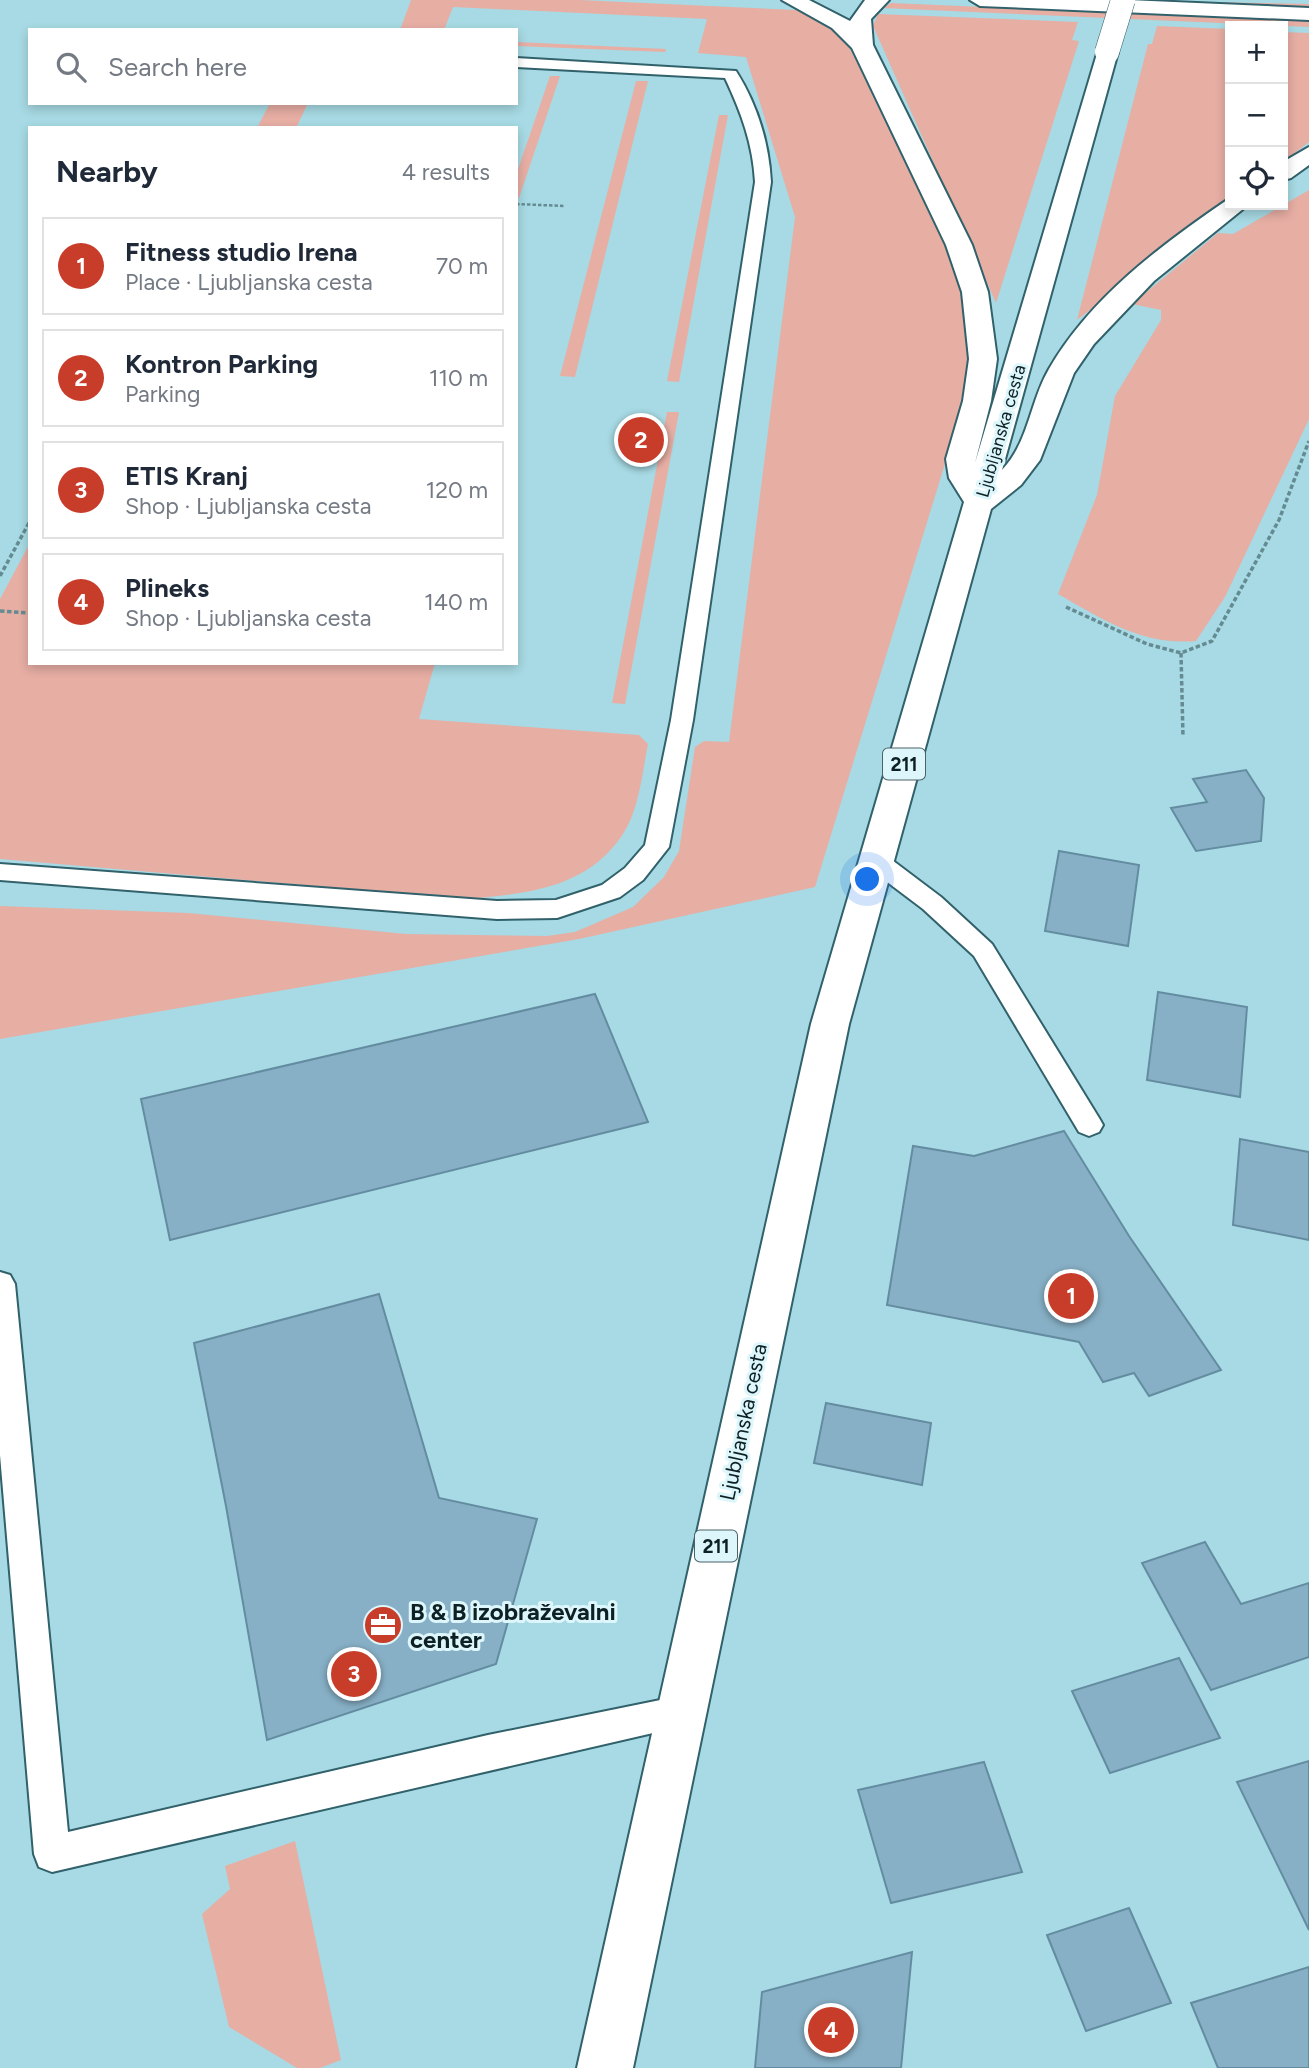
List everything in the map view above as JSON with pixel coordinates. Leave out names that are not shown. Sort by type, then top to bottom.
[{"type":"main road","points":[[792,0],[840,23],[862,45]]},
{"type":"main road","points":[[879,0],[865,9],[858,21],[862,45],[953,234],[975,292],[983,340],[983,359],[977,401],[960,458],[964,478],[980,504],[1008,481],[1028,458],[1050,390],[1074,353],[1127,292],[1230,210]]},
{"type":"main road","points":[[980,0],[1309,15]]},
{"type":"main road","name":"Ljubljanska cesta","points":[[606,2068],[680,1712],[830,1024],[1123,0]]},
{"type":"main road","points":[[1288,169],[1309,154]]},
{"type":"lane","points":[[0,872],[497,910],[557,909],[611,891],[634,874],[657,847],[682,719],[729,411],[763,182],[762,151],[753,117],[730,74],[518,62]]},
{"type":"lane","points":[[875,860],[932,904],[983,950],[1089,1125]]},
{"type":"lane","points":[[0,1284],[52,1854],[488,1752],[680,1712]]},
{"type":"path","points":[[518,204],[564,206]]},
{"type":"path","points":[[1066,607],[1137,640],[1181,653],[1212,641],[1279,520],[1309,441]]},
{"type":"path","points":[[0,576],[28,525]]},
{"type":"path","points":[[0,611],[28,612]]},
{"type":"path","points":[[1181,653],[1183,737]]},
{"type":"shaded area","points":[[411,0],[580,0],[796,10],[827,24],[850,49],[929,202],[958,284],[967,326],[967,386],[815,887],[579,939],[0,1039],[0,906],[188,913],[406,934],[547,936],[575,932],[633,907],[664,877],[679,851],[695,747],[704,741],[729,742],[795,217],[746,57],[698,53],[707,19],[453,7],[445,28],[401,28]]},
{"type":"shaded area","points":[[1111,0],[1309,4],[1309,8]]},
{"type":"shaded area","points":[[891,3],[1309,21],[1309,27],[1288,26],[1288,21],[1225,21],[1225,23],[883,8]]},
{"type":"shaded area","points":[[878,14],[1078,22],[1072,40],[1079,41],[996,303],[873,26]]},
{"type":"shaded area","points":[[1157,26],[1225,29],[1225,207],[1077,320],[1148,44],[1152,44]]},
{"type":"shaded area","points":[[1288,32],[1309,33],[1309,142],[1288,158]]},
{"type":"shaded area","points":[[518,42],[666,49],[665,52],[518,46]]},
{"type":"shaded area","points":[[550,76],[560,76],[519,198],[518,169]]},
{"type":"shaded area","points":[[636,81],[648,81],[575,377],[560,376]]},
{"type":"shaded area","points":[[269,105],[307,105],[297,126],[258,126]]},
{"type":"shaded area","points":[[719,115],[728,115],[679,382],[667,381]]},
{"type":"shaded area","points":[[1309,190],[1309,419],[1225,597],[1196,641],[1158,639],[1124,629],[1058,594],[1097,495],[1115,396],[1161,320],[1161,310],[1132,304],[1218,233],[1233,234],[1274,210],[1288,210],[1288,202]]},
{"type":"shaded area","points":[[667,412],[679,412],[625,704],[612,703]]},
{"type":"shaded area","points":[[28,547],[28,665],[434,665],[419,719],[639,735],[648,744],[632,816],[621,837],[606,854],[590,868],[571,878],[531,891],[467,899],[0,859],[0,599]]},
{"type":"shaded area","points":[[295,1841],[341,2060],[320,2068],[297,2068],[229,2027],[202,1914],[230,1889],[225,1866]]},
{"type":"building","points":[[1246,770],[1264,798],[1261,841],[1196,851],[1171,808],[1207,802],[1193,779]]},
{"type":"building","points":[[1059,851],[1139,865],[1128,946],[1045,931]]},
{"type":"building","points":[[1158,992],[1247,1007],[1240,1097],[1147,1080]]},
{"type":"building","points":[[595,994],[648,1122],[170,1240],[141,1099]]},
{"type":"building","points":[[1064,1131],[1129,1236],[1221,1370],[1149,1396],[1134,1373],[1103,1382],[1079,1342],[887,1305],[913,1146],[974,1156]]},
{"type":"building","points":[[1240,1139],[1309,1152],[1309,1240],[1233,1225]]},
{"type":"building","points":[[379,1294],[439,1498],[537,1519],[496,1664],[267,1740],[194,1343]]},
{"type":"building","points":[[826,1403],[931,1423],[922,1485],[814,1463]]},
{"type":"building","points":[[1205,1542],[1241,1604],[1309,1583],[1309,1657],[1211,1690],[1142,1563]]},
{"type":"building","points":[[1179,1658],[1220,1738],[1110,1773],[1072,1691]]},
{"type":"building","points":[[1309,1761],[1309,1930],[1237,1782]]},
{"type":"building","points":[[984,1762],[1022,1872],[891,1903],[858,1790]]},
{"type":"building","points":[[1129,1908],[1171,2003],[1086,2031],[1047,1935]]},
{"type":"building","points":[[912,1952],[901,2068],[755,2068],[762,1992]]},
{"type":"building","points":[[1309,1967],[1309,2068],[1218,2068],[1191,2003]]},
{"type":"place","name":"Kontron Parking","points":[[641,440]]},
{"type":"place","name":"Fitness studio Irena","points":[[1071,1296]]},
{"type":"place","name":"B & B izobraževalni center","points":[[383,1625]]},
{"type":"place","name":"ETIS Kranj","points":[[354,1674]]},
{"type":"place","name":"Plineks","points":[[831,2030]]}]
